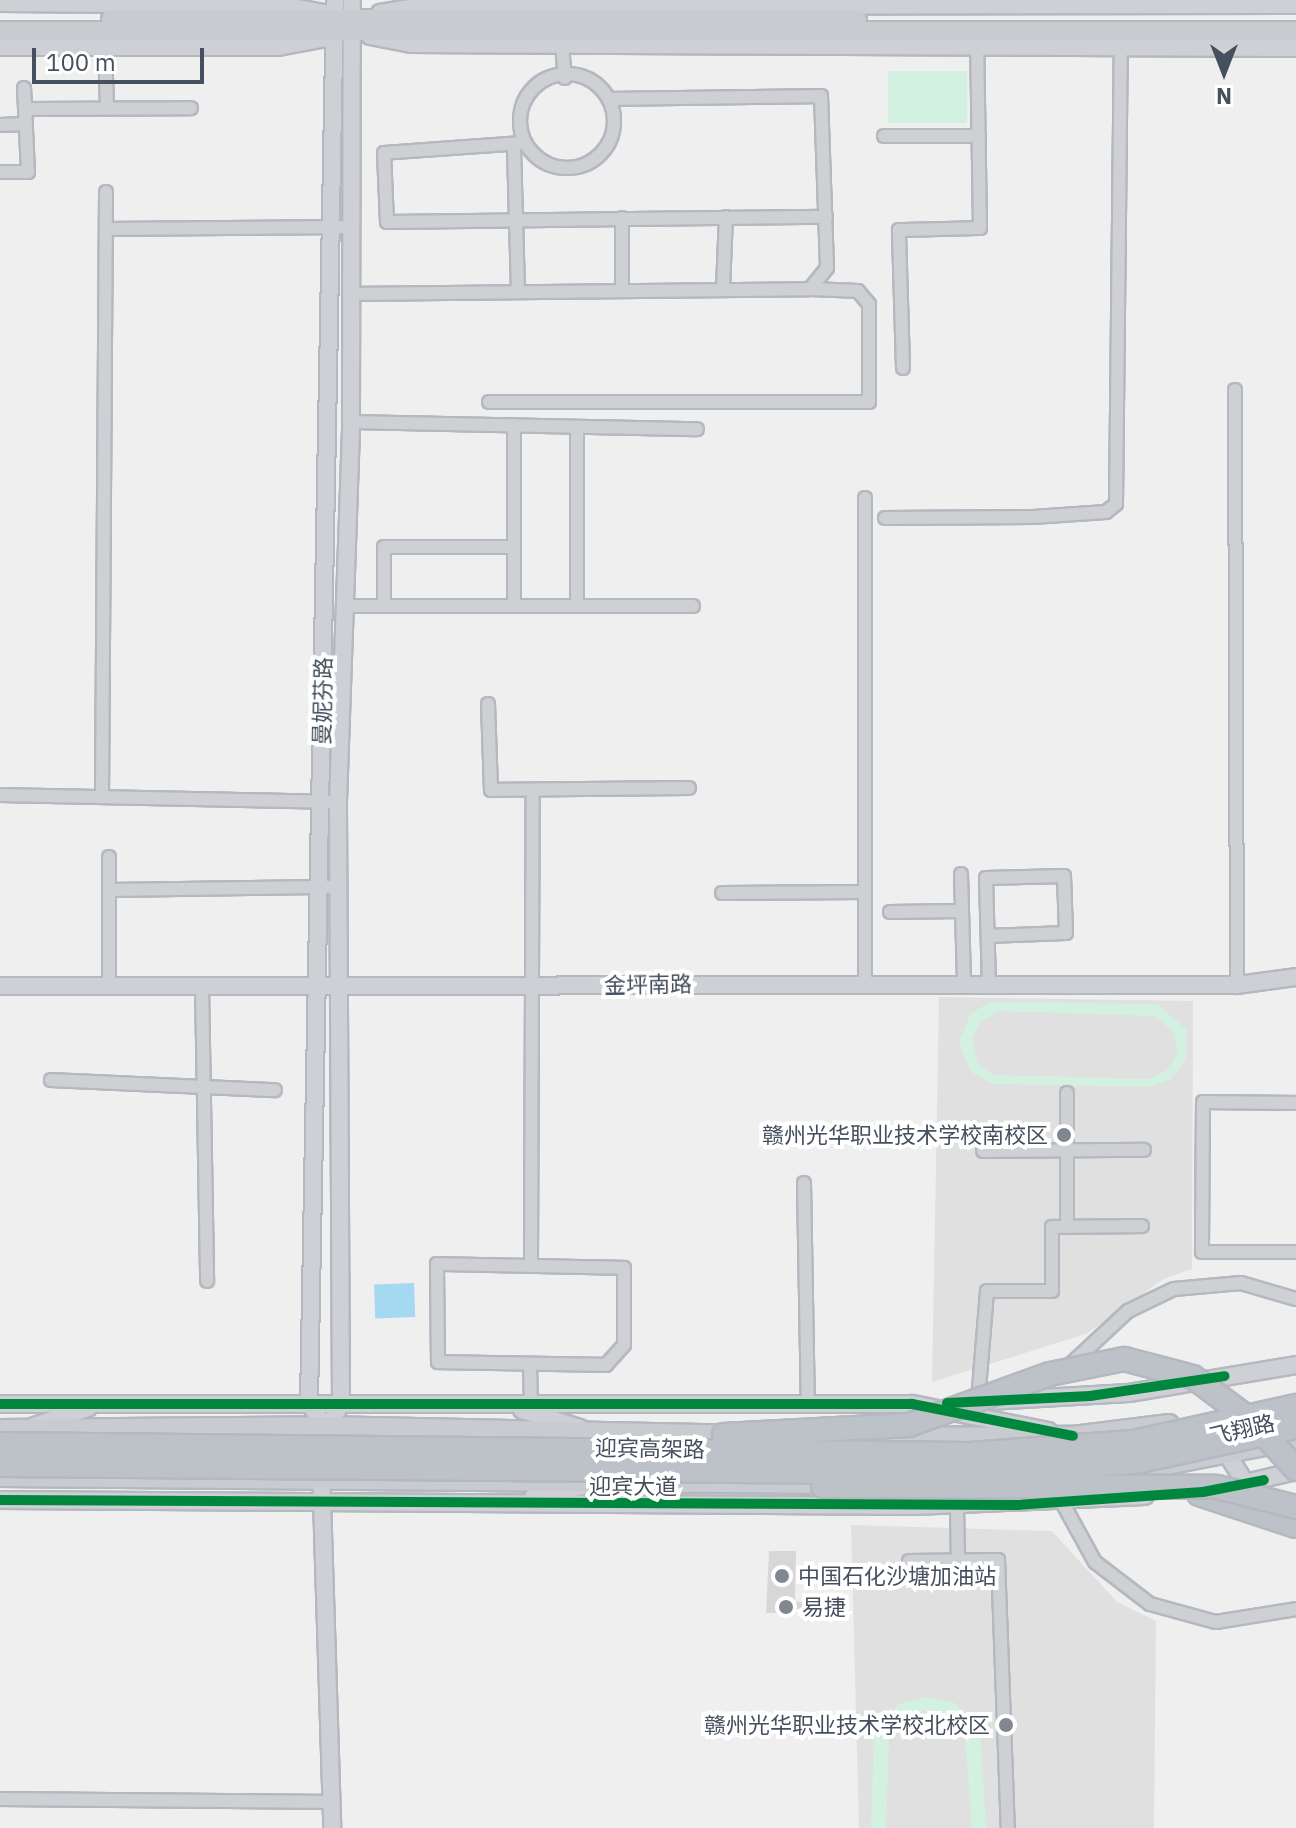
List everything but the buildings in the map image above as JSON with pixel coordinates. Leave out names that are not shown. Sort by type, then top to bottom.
[{"type":"highway","points":[[452,1457],[909,1425],[1050,1374],[1124,1359],[1159,1363],[1203,1383],[1252,1421],[1296,1470]]},
{"type":"highway","name":"迎宾高架路","points":[[0,1465],[452,1457],[969,1454],[1133,1442],[1290,1400]]},
{"type":"highway","name":"迎宾高架路","points":[[0,1444],[452,1457],[1074,1469],[1197,1452],[1296,1426]]},
{"type":"highway","points":[[452,1457],[887,1488],[1217,1487],[1296,1507]]},
{"type":"highway","points":[[1074,1481],[1194,1493],[1296,1526]]},
{"type":"main road","points":[[0,19],[92,8],[341,21],[1296,31]]},
{"type":"main road","points":[[0,31],[341,21],[1296,19]]},
{"type":"main road","name":"飞翔路","points":[[1073,1436],[1187,1421],[1290,1400]]},
{"type":"main road","points":[[0,1429],[324,1426],[593,1432],[1073,1436]]},
{"type":"main road","name":"飞翔路","points":[[1199,1463],[1296,1440]]},
{"type":"main road","name":"迎宾大道","points":[[0,1477],[602,1483],[1074,1481],[1199,1463]]},
{"type":"street","points":[[0,3],[92,8],[282,5],[411,44],[1296,48]]},
{"type":"street","points":[[0,47],[278,47],[341,21],[422,6],[488,3],[1296,5]]},
{"type":"street","name":"曼妮芬路","points":[[309,1403],[319,888],[344,606],[351,422],[349,227],[341,21]]},
{"type":"street","name":"曼妮芬路","points":[[341,21],[331,227],[329,802],[338,887],[341,1403]]},
{"type":"street","points":[[562,45],[565,78]]},
{"type":"street","points":[[105,47],[107,108]]},
{"type":"street","points":[[903,368],[899,230],[980,228],[977,47]]},
{"type":"street","points":[[885,518],[1033,517],[1106,512],[1116,504],[1121,47]]},
{"type":"street","points":[[518,289],[517,218],[518,146],[516,122],[523,98],[535,87],[565,78],[593,82],[611,99],[616,132],[595,156],[551,162],[518,146],[384,153],[387,222],[517,218],[826,217]]},
{"type":"street","points":[[0,172],[28,172],[24,88]]},
{"type":"street","points":[[611,99],[821,96],[827,268],[810,289]]},
{"type":"street","points":[[25,109],[191,108]]},
{"type":"street","points":[[0,125],[26,124]]},
{"type":"street","points":[[884,136],[979,136]]},
{"type":"street","points":[[102,797],[106,192]]},
{"type":"street","points":[[723,288],[726,217]]},
{"type":"street","points":[[622,218],[622,288]]},
{"type":"street","points":[[106,229],[349,227]]},
{"type":"street","points":[[349,294],[518,289],[810,289],[858,291],[869,304],[869,402],[489,402]]},
{"type":"street","points":[[1235,390],[1237,985]]},
{"type":"street","points":[[351,422],[697,429]]},
{"type":"street","points":[[514,425],[514,606]]},
{"type":"street","points":[[577,427],[577,605]]},
{"type":"street","points":[[865,498],[865,982]]},
{"type":"street","points":[[384,606],[384,547],[514,547]]},
{"type":"street","points":[[344,606],[693,606]]},
{"type":"street","points":[[488,704],[491,790],[689,788]]},
{"type":"street","points":[[531,1265],[533,790]]},
{"type":"street","points":[[0,795],[329,802]]},
{"type":"street","points":[[109,857],[109,986]]},
{"type":"street","points":[[961,874],[964,983]]},
{"type":"street","points":[[988,936],[1066,933],[1064,876],[986,878],[989,983]]},
{"type":"street","points":[[109,890],[338,887]]},
{"type":"street","points":[[722,893],[865,892]]},
{"type":"street","points":[[890,912],[962,911]]},
{"type":"street","name":"金坪南路","points":[[0,986],[534,986],[865,982],[1237,985],[1296,977]]},
{"type":"street","points":[[202,986],[207,1281]]},
{"type":"street","points":[[51,1080],[275,1090]]},
{"type":"street","points":[[1067,1093],[1067,1227]]},
{"type":"street","points":[[1296,1103],[1203,1102],[1202,1252],[1296,1252]]},
{"type":"street","points":[[983,1151],[1144,1150]]},
{"type":"street","points":[[804,1183],[808,1404]]},
{"type":"street","points":[[978,1401],[987,1291],[1052,1291],[1052,1227],[1142,1226]]},
{"type":"street","points":[[437,1264],[531,1265],[624,1268],[624,1345],[606,1365],[438,1362],[437,1264]]},
{"type":"street","points":[[1002,1400],[1048,1381],[1128,1311],[1174,1289],[1241,1283],[1296,1299]]},
{"type":"street","points":[[530,1364],[531,1405]]},
{"type":"street","points":[[0,1404],[912,1404],[1129,1393],[1296,1365]]},
{"type":"street","points":[[1290,1400],[1296,1426]]},
{"type":"street","points":[[309,1403],[324,1426]]},
{"type":"street","points":[[332,1828],[320,1479],[324,1426],[341,1403]]},
{"type":"street","points":[[26,1429],[100,1404]]},
{"type":"street","points":[[912,1404],[1073,1436]]},
{"type":"street","points":[[507,1405],[593,1432]]},
{"type":"street","points":[[1212,1416],[1227,1457],[1245,1484],[1296,1526]]},
{"type":"street","name":"迎宾大道","points":[[0,1500],[320,1498],[504,1504],[957,1506],[1194,1493],[1264,1480],[1296,1470]]},
{"type":"street","points":[[26,1500],[101,1478]]},
{"type":"street","points":[[916,1506],[1074,1481]]},
{"type":"street","points":[[504,1504],[602,1483]]},
{"type":"street","points":[[1062,1502],[1095,1562],[1150,1604],[1216,1622],[1296,1609]]},
{"type":"street","points":[[957,1506],[958,1561]]},
{"type":"street","points":[[909,1561],[998,1560],[1008,1828]]},
{"type":"street","points":[[0,1799],[333,1802]]},
{"type":"shaded area","name":"赣州光华职业技术学校南校区","points":[[939,997],[1193,1001],[1192,1269],[1164,1279],[1086,1334],[932,1382]]},
{"type":"shaded area","name":"赣州光华职业技术学校北校区","points":[[851,1525],[1052,1531],[1117,1602],[1156,1621],[1154,1828],[859,1828]]},
{"type":"green space","points":[[888,71],[967,71],[967,123],[888,123]]},
{"type":"green space","points":[[990,1002],[1157,1004],[1186,1029],[1186,1060],[1171,1079],[1149,1087],[993,1084],[971,1072],[959,1043],[970,1014]],"holes":[[[1000,1011],[1156,1016],[1175,1034],[1177,1055],[1166,1071],[1148,1079],[994,1075],[978,1064],[972,1038],[982,1020]]]},
{"type":"green space","points":[[926,1697],[953,1702],[980,1728],[986,1828],[972,1828],[965,1732],[948,1715],[925,1710],[904,1717],[889,1734],[886,1828],[871,1828],[874,1732],[899,1704]]},
{"type":"water","points":[[414,1283],[415,1317],[375,1318],[374,1284]]},
{"type":"cycle path","points":[[947,1403],[1090,1396],[1225,1376]]},
{"type":"cycle path","points":[[0,1404],[912,1404],[1073,1436]]},
{"type":"cycle path","points":[[0,1500],[1017,1505],[1203,1492],[1264,1480]]},
{"type":"place","name":"赣州光华职业技术学校南校区","points":[[1064,1135]]},
{"type":"place","name":"中国石化沙塘加油站","points":[[782,1576]]},
{"type":"place","name":"易捷","points":[[786,1607]]},
{"type":"place","name":"赣州光华职业技术学校北校区","points":[[1006,1725]]}]
